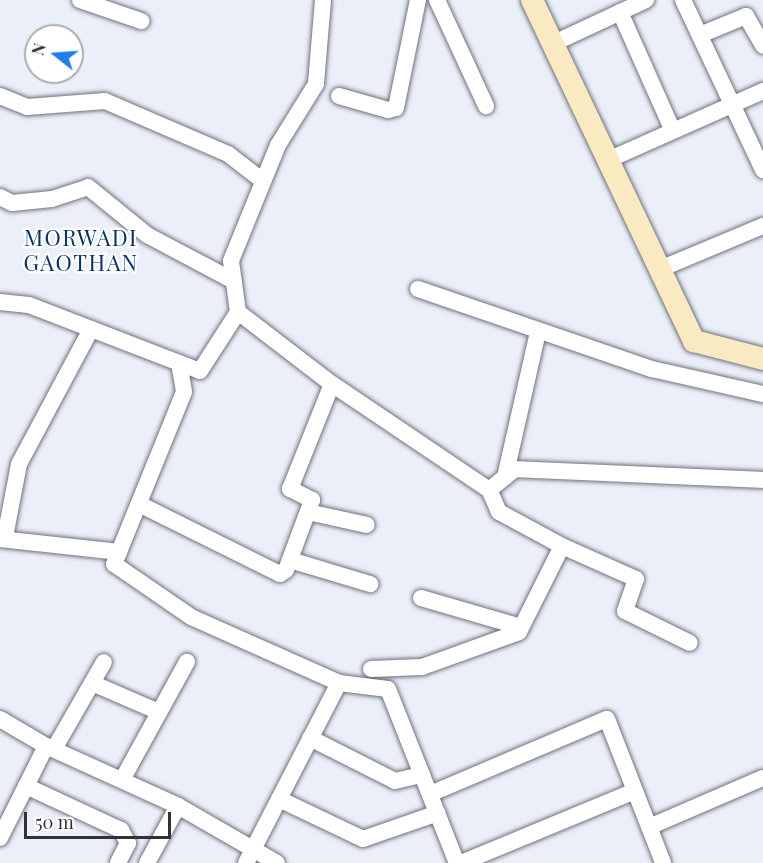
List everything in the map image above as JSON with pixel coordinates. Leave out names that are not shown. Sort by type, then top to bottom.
[{"type":"street","points":[[80,0],[141,21]]},
{"type":"street","points":[[0,302],[29,305],[200,371],[238,312],[231,261],[262,181],[316,84],[323,0]]},
{"type":"street","points":[[339,96],[396,108],[418,0]]},
{"type":"street","points":[[437,0],[486,106]]},
{"type":"street","points":[[532,0],[694,341],[762,363]]},
{"type":"street","points":[[552,44],[646,0]]},
{"type":"street","points":[[682,0],[763,170]]},
{"type":"street","points":[[620,12],[673,131]]},
{"type":"street","points":[[700,35],[746,16],[763,46]]},
{"type":"street","points":[[608,160],[763,91]]},
{"type":"street","points":[[0,96],[27,106],[105,101],[228,154],[262,181]]},
{"type":"street","points":[[0,197],[12,203],[52,199],[88,187],[147,235],[234,281]]},
{"type":"street","points":[[660,269],[763,226]]},
{"type":"street","points":[[418,289],[538,332],[711,387],[763,394]]},
{"type":"street","points":[[238,312],[332,384],[489,490],[499,512],[562,546],[636,579],[625,611],[690,643]]},
{"type":"street","points":[[91,329],[19,464],[2,538],[119,552]]},
{"type":"street","points":[[505,477],[538,332]]},
{"type":"street","points":[[179,363],[184,392],[114,564],[190,617],[339,683],[388,689],[459,863],[635,791]]},
{"type":"street","points":[[139,504],[280,574],[290,560],[312,500],[290,489],[332,384]]},
{"type":"street","points":[[489,490],[515,469],[763,480]]},
{"type":"street","points":[[308,512],[367,525]]},
{"type":"street","points":[[371,669],[422,668],[465,654],[521,627],[562,546]]},
{"type":"street","points":[[290,560],[370,584]]},
{"type":"street","points":[[421,598],[521,627]]},
{"type":"street","points":[[0,838],[26,786],[104,662]]},
{"type":"street","points":[[122,780],[187,662]]},
{"type":"street","points":[[92,682],[159,712]]},
{"type":"street","points":[[250,856],[339,683]]},
{"type":"street","points":[[0,718],[50,748],[178,806],[250,856],[277,863]]},
{"type":"street","points":[[430,794],[607,719],[663,863]]},
{"type":"street","points":[[310,738],[395,781],[422,775]]},
{"type":"street","points":[[649,828],[763,778]]},
{"type":"street","points":[[26,786],[122,830],[128,843],[118,863]]},
{"type":"street","points":[[279,799],[363,839],[438,813]]},
{"type":"street","points":[[147,863],[178,806]]},
{"type":"district","name":"MORWADI GAOTHAN","points":[[81,250]]}]
